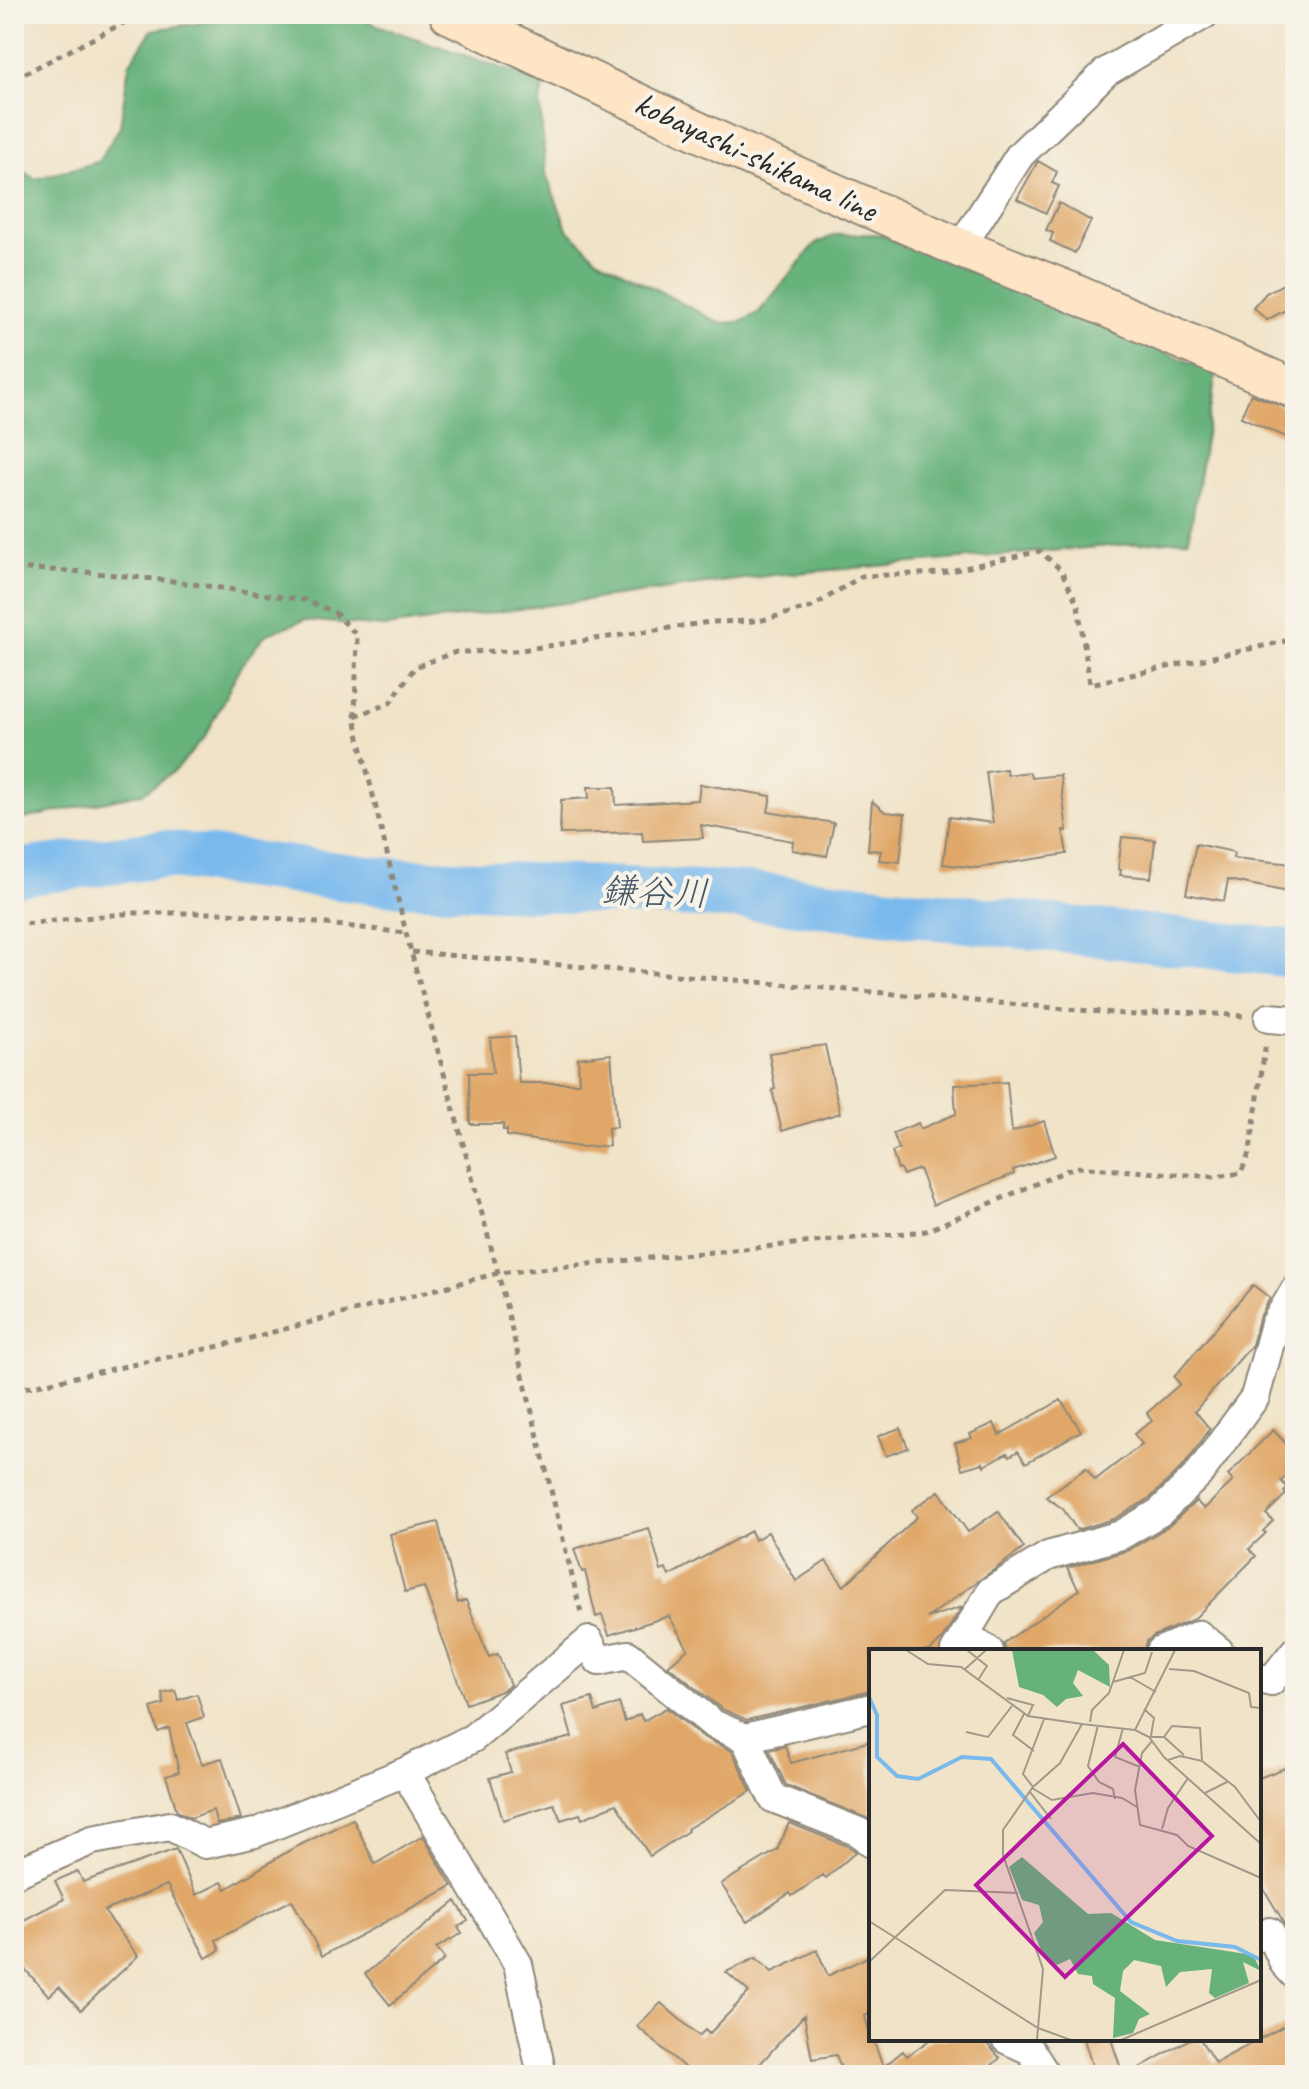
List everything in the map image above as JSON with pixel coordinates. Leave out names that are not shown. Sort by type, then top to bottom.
[{"type":"main road","name":"kobayashi-shikama line","points":[[449,14],[746,154],[1295,389]]},
{"type":"street","points":[[960,248],[1020,155],[1106,72],[1205,14]]},
{"type":"street","points":[[982,1649],[960,1643],[991,1591],[1048,1556],[1121,1535],[1160,1512],[1198,1475],[1255,1397],[1275,1324],[1295,1290]]},
{"type":"street","points":[[1166,1649],[1199,1635],[1216,1649]]},
{"type":"street","points":[[14,1874],[92,1840],[170,1826],[205,1844],[255,1833],[405,1772],[473,1738],[589,1641],[599,1661],[628,1655],[713,1724],[745,1738],[869,1708]]},
{"type":"street","points":[[1261,1678],[1271,1681],[1295,1651]]},
{"type":"street","points":[[745,1738],[773,1798],[859,1832],[869,1841]]},
{"type":"street","points":[[405,1772],[518,1964],[542,2075]]},
{"type":"street","points":[[1261,1936],[1270,1932],[1284,1963],[1295,1975]]},
{"type":"street","points":[[1014,2041],[1030,2050],[1046,2075]]},
{"type":"path","points":[[14,79],[141,14]]},
{"type":"path","points":[[355,716],[390,703],[415,667],[456,652],[514,651],[710,622],[759,621],[812,607],[862,576],[942,573],[1040,551],[1061,570],[1078,605],[1090,684],[1295,639]]},
{"type":"path","points":[[14,568],[172,581],[304,600],[334,612],[357,635],[355,716],[406,933],[498,1273],[589,1641]]},
{"type":"path","points":[[14,925],[133,913],[229,913],[406,933]]},
{"type":"path","points":[[14,1390],[220,1346],[498,1273],[926,1231],[1075,1167],[1216,1177],[1241,1173],[1250,1151],[1282,1019],[1170,1011],[1136,1015],[412,952]]},
{"type":"green space","points":[[247,14],[357,14],[374,24],[545,83],[540,104],[546,174],[567,229],[597,258],[719,323],[741,322],[759,312],[815,244],[835,235],[880,234],[1216,373],[1189,539],[773,575],[385,627],[304,620],[265,635],[240,667],[205,737],[176,770],[143,793],[14,821],[14,165],[35,179],[98,162],[120,127],[129,64],[152,30]]},
{"type":"building","points":[[1038,161],[1057,172],[1052,183],[1059,186],[1046,213],[1017,199]]},
{"type":"building","points":[[1059,203],[1091,221],[1075,253],[1050,241],[1053,233],[1046,230]]},
{"type":"building","points":[[1295,278],[1295,305],[1267,320],[1253,308],[1266,293]]},
{"type":"building","points":[[1251,394],[1295,411],[1295,441],[1241,417]]},
{"type":"building","points":[[1006,769],[1007,775],[1029,772],[1032,778],[1060,775],[1067,854],[977,868],[943,864],[949,817],[993,823],[986,772]]},
{"type":"building","points":[[700,784],[771,796],[768,812],[834,823],[827,856],[792,850],[793,841],[701,825],[703,838],[643,841],[642,832],[560,834],[561,800],[589,798],[588,787],[615,787],[616,805],[698,800]]},
{"type":"building","points":[[872,801],[885,812],[905,814],[900,862],[879,860],[881,851],[868,850]]},
{"type":"building","points":[[1122,837],[1155,840],[1151,878],[1120,875]]},
{"type":"building","points":[[1196,844],[1234,852],[1233,858],[1293,864],[1288,892],[1228,880],[1224,901],[1186,894]]},
{"type":"building","points":[[515,1036],[519,1083],[579,1083],[578,1058],[611,1054],[617,1127],[608,1128],[609,1146],[580,1147],[507,1136],[503,1124],[470,1124],[469,1073],[493,1073],[490,1038]]},
{"type":"building","points":[[825,1045],[840,1113],[782,1131],[772,1090],[775,1089],[769,1053]]},
{"type":"building","points":[[1007,1082],[1012,1132],[1044,1121],[1055,1156],[1013,1170],[1014,1174],[933,1205],[919,1169],[903,1175],[898,1169],[892,1152],[899,1149],[893,1133],[918,1123],[920,1129],[956,1114],[954,1085]]},
{"type":"building","points":[[1253,1285],[1270,1298],[1259,1319],[1252,1345],[1195,1411],[1210,1429],[1185,1464],[1150,1498],[1114,1519],[1077,1530],[1063,1509],[1046,1497],[1086,1468],[1095,1480],[1142,1444],[1134,1434],[1152,1421],[1147,1413],[1180,1384],[1174,1377]]},
{"type":"building","points":[[1061,1400],[1081,1431],[1026,1463],[1018,1451],[1010,1456],[1007,1453],[984,1466],[983,1463],[962,1469],[955,1443],[972,1438],[970,1434],[994,1423],[999,1435]]},
{"type":"building","points":[[900,1428],[908,1448],[886,1456],[878,1436]]},
{"type":"building","points":[[1273,1430],[1295,1453],[1295,1468],[1281,1481],[1288,1488],[1284,1492],[1286,1494],[1266,1514],[1273,1521],[1263,1531],[1266,1533],[1249,1549],[1256,1556],[1194,1619],[1154,1636],[1147,1641],[1145,1649],[1006,1649],[1004,1643],[1079,1590],[1067,1568],[1129,1550],[1169,1526],[1196,1501],[1204,1509],[1233,1481],[1228,1475]]},
{"type":"building","points":[[939,1491],[968,1532],[998,1511],[1024,1548],[927,1618],[962,1607],[932,1649],[869,1649],[869,1691],[747,1720],[722,1709],[668,1666],[688,1649],[669,1616],[609,1635],[602,1615],[596,1617],[585,1571],[582,1572],[574,1549],[649,1528],[661,1571],[666,1569],[669,1576],[751,1531],[755,1540],[768,1532],[796,1581],[826,1561],[844,1586],[917,1517],[912,1510]]},
{"type":"building","points":[[438,1522],[458,1603],[466,1600],[489,1657],[498,1654],[510,1685],[466,1704],[424,1587],[405,1592],[390,1534]]},
{"type":"building","points":[[175,1690],[178,1700],[197,1694],[204,1717],[187,1723],[202,1764],[222,1758],[241,1819],[217,1824],[213,1810],[191,1818],[177,1811],[166,1776],[179,1772],[169,1728],[158,1732],[151,1708],[164,1704],[162,1693]]},
{"type":"building","points":[[592,1698],[596,1712],[619,1703],[625,1722],[640,1714],[643,1721],[666,1708],[703,1737],[732,1751],[751,1791],[687,1829],[650,1856],[616,1804],[582,1819],[580,1814],[561,1820],[554,1804],[503,1820],[490,1778],[511,1772],[505,1754],[572,1737],[563,1706]]},
{"type":"building","points":[[869,1742],[869,1819],[786,1785],[769,1750],[785,1746],[791,1763]]},
{"type":"building","points":[[1295,1764],[1295,1941],[1261,1884],[1261,1777]]},
{"type":"building","points":[[353,1819],[375,1864],[423,1836],[452,1886],[322,1956],[292,1900],[216,1940],[220,1950],[206,1958],[167,1885],[104,1911],[138,1956],[81,2010],[59,1987],[49,1996],[14,1957],[14,1925],[64,1899],[55,1881],[78,1871],[83,1882],[176,1849],[196,1895],[222,1882],[226,1889],[292,1849]]},
{"type":"building","points":[[789,1823],[856,1852],[826,1878],[823,1875],[792,1896],[790,1893],[747,1922],[721,1884],[777,1850]]},
{"type":"building","points":[[456,1901],[468,1921],[458,1927],[462,1933],[436,1948],[445,1959],[390,2005],[365,1974]]},
{"type":"building","points":[[817,1950],[828,1976],[869,1956],[869,2014],[865,2016],[869,2041],[874,2041],[883,2067],[903,2051],[907,2056],[928,2041],[985,2041],[1000,2058],[982,2074],[976,2066],[964,2075],[844,2075],[836,2055],[812,2059],[804,2015],[750,2075],[693,2075],[637,2026],[661,2003],[699,2036],[705,2030],[709,2034],[749,1992],[726,1972],[756,1958],[772,1972]]},
{"type":"building","points":[[1295,2020],[1295,2075],[1127,2075],[1186,2041],[1201,2041],[1215,2063],[1261,2041]]},
{"type":"building","points":[[1085,2041],[1112,2041],[1123,2075],[1095,2075]]},
{"type":"waterway","name":"鎌谷川","points":[[14,873],[163,854],[378,881],[751,896],[1295,954]]}]
